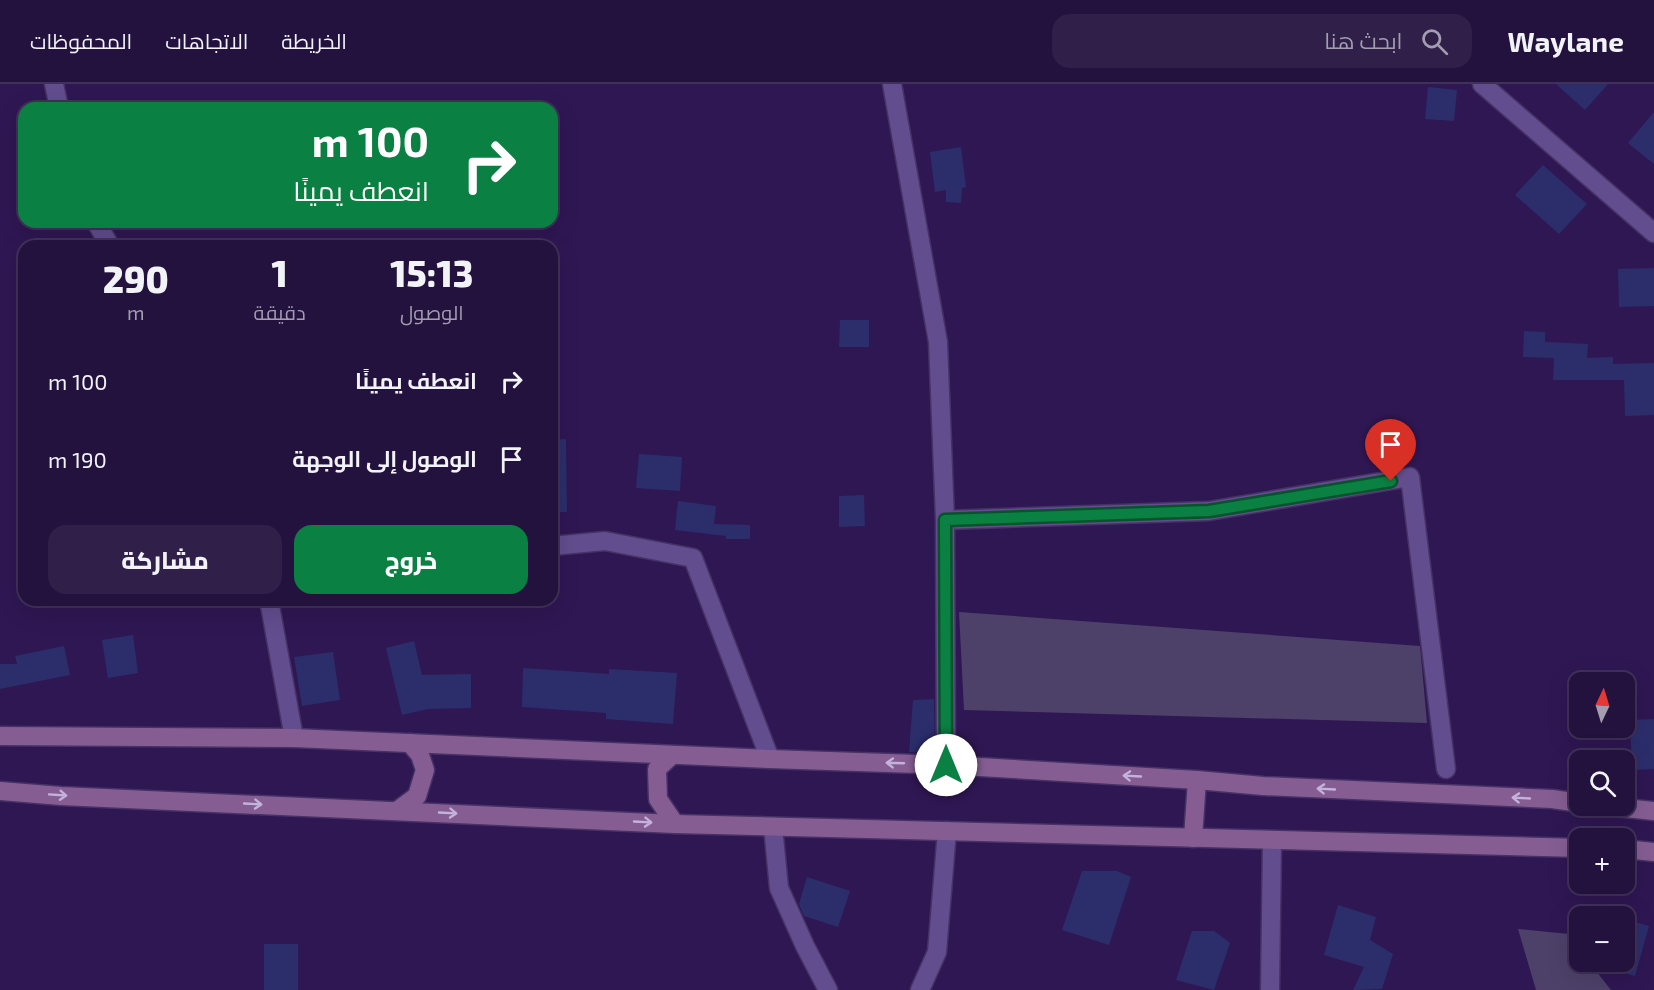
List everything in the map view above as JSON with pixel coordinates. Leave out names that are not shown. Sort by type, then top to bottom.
[{"type":"main road","points":[[0,735],[294,738],[946,765],[1263,786],[1569,801]]},
{"type":"main road","points":[[397,811],[417,796],[425,770],[420,755],[410,743]]},
{"type":"main road","points":[[672,754],[657,769],[658,799],[675,824]]},
{"type":"main road","points":[[1193,838],[1197,780]]},
{"type":"main road","points":[[0,791],[675,824],[1569,848]]},
{"type":"main road","points":[[1635,809],[1654,811]]},
{"type":"main road","points":[[1635,850],[1654,852]]},
{"type":"street","points":[[54,84],[58,102]]},
{"type":"street","points":[[892,84],[938,342],[945,520],[946,765]]},
{"type":"street","points":[[1482,84],[1654,233]]},
{"type":"street","points":[[945,520],[1209,511],[1410,477],[1446,769]]},
{"type":"street","points":[[558,545],[604,541],[693,558],[770,759]]},
{"type":"street","points":[[270,606],[294,738]]},
{"type":"street","points":[[773,826],[779,888],[828,990]]},
{"type":"street","points":[[920,990],[938,952],[947,831]]},
{"type":"street","points":[[1270,990],[1272,840]]},
{"type":"shaded area","points":[[959,612],[1420,646],[1427,723],[964,710]]},
{"type":"shaded area","points":[[1518,929],[1569,934],[1569,972],[1597,972],[1611,990],[1536,990]]},
{"type":"building","points":[[1556,84],[1608,84],[1585,110]]},
{"type":"building","points":[[1428,87],[1457,90],[1454,121],[1425,119]]},
{"type":"building","points":[[1654,112],[1654,164],[1628,143]]},
{"type":"building","points":[[961,147],[966,187],[962,188],[961,203],[946,202],[946,190],[935,192],[930,152]]},
{"type":"building","points":[[1543,165],[1587,204],[1559,234],[1515,195]]},
{"type":"building","points":[[1654,268],[1654,306],[1619,307],[1618,269]]},
{"type":"building","points":[[840,320],[869,320],[869,347],[839,347]]},
{"type":"building","points":[[1524,331],[1545,332],[1545,342],[1588,344],[1587,358],[1613,357],[1613,364],[1654,363],[1654,415],[1625,416],[1624,380],[1553,380],[1554,358],[1523,357]]},
{"type":"building","points":[[566,439],[567,512],[558,512],[558,440]]},
{"type":"building","points":[[639,454],[682,457],[680,491],[636,488]]},
{"type":"building","points":[[864,495],[865,526],[839,527],[839,496]]},
{"type":"building","points":[[678,501],[716,506],[714,524],[750,525],[750,539],[726,539],[726,536],[675,530]]},
{"type":"building","points":[[133,635],[138,673],[108,678],[102,640]]},
{"type":"building","points":[[414,641],[422,675],[471,674],[471,708],[428,709],[402,715],[386,648]]},
{"type":"building","points":[[64,646],[70,675],[0,689],[0,664],[17,664],[15,656]]},
{"type":"building","points":[[333,652],[340,700],[302,706],[294,657]]},
{"type":"building","points":[[523,668],[609,674],[609,669],[677,673],[673,724],[606,719],[606,713],[522,707]]},
{"type":"building","points":[[934,699],[935,753],[909,752],[913,700]]},
{"type":"building","points":[[1654,719],[1654,769],[1635,770],[1635,750],[1631,750],[1631,738],[1635,738],[1635,720]]},
{"type":"building","points":[[1082,871],[1117,871],[1131,877],[1109,945],[1062,930]]},
{"type":"building","points":[[807,877],[850,891],[838,927],[804,916],[799,904]]},
{"type":"building","points":[[1338,905],[1376,917],[1370,940],[1393,954],[1382,989],[1353,990],[1364,967],[1324,955]]},
{"type":"building","points":[[1635,922],[1649,926],[1635,976],[1622,972],[1635,972]]},
{"type":"building","points":[[1192,931],[1214,931],[1230,943],[1214,990],[1176,980]]},
{"type":"building","points":[[264,944],[298,944],[298,990],[264,990]]},
{"type":"route","points":[[946,765],[945,520],[1209,511],[1391,481]]}]
